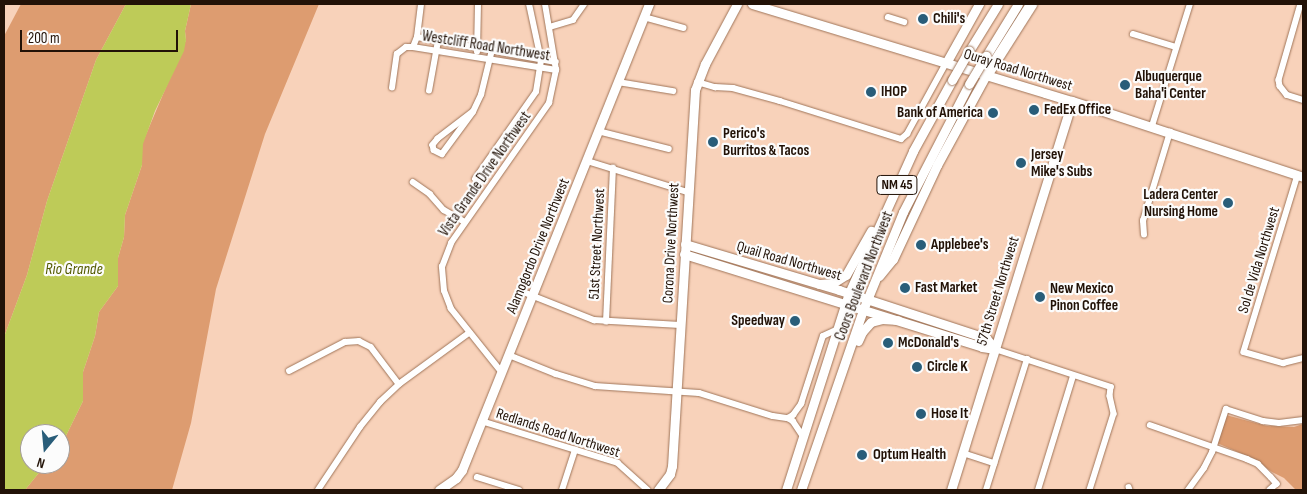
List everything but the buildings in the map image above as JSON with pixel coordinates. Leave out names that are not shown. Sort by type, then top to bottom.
[{"type":"highway","points":[[986,75],[1031,4]]},
{"type":"street","points":[[392,88],[397,54],[406,46],[413,47],[417,37],[421,4]]},
{"type":"street","points":[[477,57],[478,4]]},
{"type":"street","points":[[475,179],[536,92],[540,60],[529,4]]},
{"type":"street","name":"Vista Grande Drive Northwest","points":[[502,373],[448,304],[443,285],[442,271],[448,250],[465,222],[546,109],[553,88],[556,62],[545,4]]},
{"type":"street","points":[[550,27],[574,20],[584,4]]},
{"type":"street","name":"Alamogordo Drive Northwest","points":[[439,490],[456,478],[462,470],[649,4]]},
{"type":"street","name":"Corona Drive Northwest","points":[[658,490],[670,474],[672,466],[694,100],[697,82],[737,4]]},
{"type":"street","name":"Ouray Road Northwest","points":[[752,4],[1152,126],[1301,176]]},
{"type":"street","points":[[697,82],[715,87],[733,88],[873,130],[893,138],[904,137],[979,4]]},
{"type":"street","name":"Coors Boulevard Northwest","points":[[786,490],[845,304],[885,210],[913,151],[952,80],[998,4]]},
{"type":"street","name":"Coors Boulevard Northwest","points":[[801,490],[863,310],[919,179],[969,84],[1018,4]]},
{"type":"street","points":[[1152,126],[1190,4]]},
{"type":"street","points":[[1302,4],[1298,25],[1279,80],[1280,86],[1287,95],[1303,100]]},
{"type":"street","points":[[644,17],[684,28]]},
{"type":"street","points":[[888,17],[904,22]]},
{"type":"street","points":[[1133,34],[1176,47]]},
{"type":"street","name":"Westcliff Road Northwest","points":[[417,37],[556,62]]},
{"type":"street","points":[[429,91],[438,41]]},
{"type":"street","name":"Westcliff Road Northwest","points":[[413,47],[556,70]]},
{"type":"street","points":[[474,112],[433,145],[434,150],[442,154],[474,112],[481,95],[492,50]]},
{"type":"street","points":[[874,282],[894,259],[937,165],[986,75]]},
{"type":"street","points":[[618,82],[673,91]]},
{"type":"street","name":"57th Street Northwest","points":[[951,490],[1072,101]]},
{"type":"street","points":[[598,131],[669,148]]},
{"type":"street","points":[[1144,234],[1143,221],[1170,132]]},
{"type":"street","points":[[587,161],[688,192]]},
{"type":"street","name":"51st Street Northwest","points":[[606,322],[613,168]]},
{"type":"street","name":"Sol de Vida Northwest","points":[[1301,176],[1244,352],[1283,363],[1303,358]]},
{"type":"street","points":[[413,182],[430,194],[444,210],[465,222]]},
{"type":"street","points":[[819,284],[833,283],[846,275],[885,210]]},
{"type":"street","points":[[686,227],[704,250]]},
{"type":"street","name":"Quail Road Northwest","points":[[685,244],[704,250],[735,265],[845,304],[982,347],[995,349],[1111,387],[1110,396],[1114,414],[1090,490]]},
{"type":"street","name":"Quail Road Northwest","points":[[684,254],[819,284],[849,293],[986,338],[995,349]]},
{"type":"street","points":[[521,291],[594,320],[680,326]]},
{"type":"street","points":[[841,377],[849,367],[862,332],[867,325],[875,320],[898,320]]},
{"type":"street","points":[[788,418],[793,415],[801,404],[823,336],[836,330]]},
{"type":"street","points":[[318,490],[360,427],[399,384],[469,333]]},
{"type":"street","points":[[289,371],[345,342],[359,341],[371,347],[399,384]]},
{"type":"street","points":[[509,355],[556,374],[595,386],[699,394],[773,416],[788,418],[793,421],[803,436]]},
{"type":"street","points":[[986,490],[1027,359]]},
{"type":"street","points":[[1038,490],[1073,376]]},
{"type":"street","points":[[1188,490],[1204,468],[1214,446],[1226,409],[1263,421],[1279,423],[1303,420]]},
{"type":"street","name":"Redlands Road Northwest","points":[[481,421],[618,464],[648,490]]},
{"type":"street","points":[[1150,425],[1237,454],[1258,464],[1276,484],[1270,490]]},
{"type":"street","points":[[562,490],[575,450]]},
{"type":"street","points":[[963,453],[994,463]]},
{"type":"street","points":[[477,477],[519,490]]},
{"type":"shaded area","points":[[21,4],[126,4],[96,60],[47,201],[27,275],[4,337],[4,36]]},
{"type":"shaded area","points":[[191,4],[319,4],[265,134],[216,289],[191,423],[172,490],[25,490],[38,474],[70,474],[70,428],[83,401],[83,372],[95,336],[99,312],[118,286],[118,258],[124,237],[125,215],[142,165],[142,144],[186,40],[185,31]]},
{"type":"shaded area","points":[[1226,415],[1267,426],[1294,427],[1303,424],[1303,490],[1296,490],[1284,478],[1254,459],[1217,443]]},
{"type":"water","name":"Rio Grande","points":[[126,4],[191,4],[185,31],[184,51],[155,111],[143,144],[142,165],[125,215],[124,237],[118,258],[118,286],[99,312],[95,336],[83,372],[83,401],[70,428],[70,424],[20,424],[20,474],[38,474],[25,490],[4,490],[4,337],[27,275],[47,201],[96,60]]},
{"type":"place","name":"Chili's","points":[[923,19]]},
{"type":"place","name":"Albuquerque Baha'i Center","points":[[1125,85]]},
{"type":"place","name":"IHOP","points":[[871,92]]},
{"type":"place","name":"FedEx Office","points":[[1034,110]]},
{"type":"place","name":"Bank of America","points":[[993,113]]},
{"type":"place","name":"Perico's Burritos & Tacos","points":[[713,142]]},
{"type":"place","name":"Jersey Mike's Subs","points":[[1021,163]]},
{"type":"place","name":"Ladera Center Nursing Home","points":[[1228,203]]},
{"type":"place","name":"Applebee's","points":[[921,245]]},
{"type":"place","name":"Fast Market","points":[[905,288]]},
{"type":"place","name":"New Mexico Pinon Coffee","points":[[1040,297]]},
{"type":"place","name":"Speedway","points":[[795,321]]},
{"type":"place","name":"McDonald's","points":[[888,343]]},
{"type":"place","name":"Circle K","points":[[917,367]]},
{"type":"place","name":"Hose It","points":[[921,414]]},
{"type":"place","name":"Optum Health","points":[[862,455]]}]
